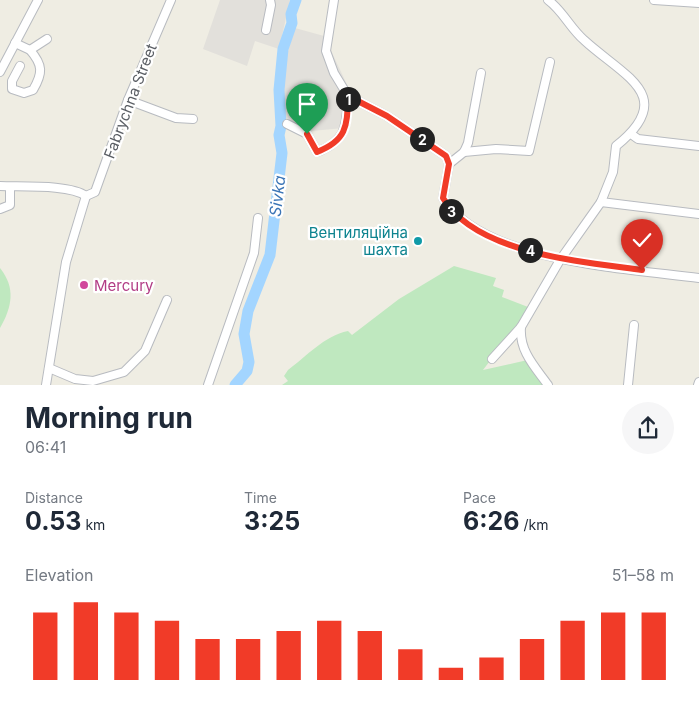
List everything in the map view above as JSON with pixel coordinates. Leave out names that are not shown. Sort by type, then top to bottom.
[{"type":"street","points":[[0,72],[38,0]]},
{"type":"street","name":"Fabrychna Street","points":[[86,196],[95,192],[128,100],[171,0]]},
{"type":"street","points":[[266,30],[272,5],[270,0]]},
{"type":"street","points":[[334,0],[326,51],[334,72],[348,96],[387,116],[446,156],[449,164],[443,198],[450,211],[466,224],[494,238],[560,260],[699,278]]},
{"type":"street","points":[[492,359],[521,327],[560,260],[601,202],[613,172],[616,146],[631,134],[644,113],[646,103],[643,95],[627,75],[571,28],[562,13],[548,0]]},
{"type":"street","points":[[654,0],[699,3]]},
{"type":"street","points":[[30,50],[47,39]]},
{"type":"street","points":[[15,43],[30,50],[38,60]]},
{"type":"street","points":[[20,66],[12,81],[12,89],[24,93],[33,90],[40,78],[38,45]]},
{"type":"street","points":[[449,164],[464,152],[496,149],[529,151],[550,62]]},
{"type":"street","points":[[464,152],[481,73]]},
{"type":"street","points":[[287,124],[307,134],[317,152],[330,147],[346,129],[348,96]]},
{"type":"street","points":[[128,100],[176,118],[193,119]]},
{"type":"street","points":[[631,134],[638,139],[699,146]]},
{"type":"street","points":[[0,186],[65,189],[80,192],[86,196],[66,262],[46,385]]},
{"type":"street","points":[[0,209],[10,205],[10,187]]},
{"type":"street","points":[[601,202],[699,214]]},
{"type":"street","points":[[208,385],[254,253],[258,218]]},
{"type":"street","points":[[49,368],[75,379],[93,381],[124,372],[145,351],[167,300]]},
{"type":"street","points":[[628,385],[634,325]]},
{"type":"street","points":[[521,327],[520,338],[524,351],[548,385]]},
{"type":"shaded area","points":[[220,0],[290,0],[279,49],[255,41],[247,66],[203,49]]},
{"type":"shaded area","points":[[295,28],[324,36],[351,93],[344,128],[311,131],[286,121],[283,90],[285,61]]},
{"type":"green space","points":[[454,266],[496,278],[493,286],[504,290],[502,297],[528,307],[521,320],[483,370],[532,359],[550,385],[282,385],[288,381],[284,376],[288,370],[323,342],[348,331],[352,335],[399,299]]},
{"type":"green space","points":[[0,268],[8,283],[10,298],[7,313],[0,328]]},
{"type":"waterway","name":"Sivka","points":[[235,385],[247,371],[249,362],[244,334],[248,311],[270,255],[282,153],[279,135],[281,126],[279,90],[283,49],[292,23],[291,14],[296,0]]},
{"type":"place","name":"Вентиляційна шахта","points":[[418,241]]},
{"type":"place","name":"Mercury","points":[[84,285]]},
{"type":"route","points":[[307,134],[317,152],[330,147],[346,129],[348,96],[387,116],[446,156],[449,164],[443,198],[450,211],[466,224],[494,238],[560,260],[642,270]]}]
